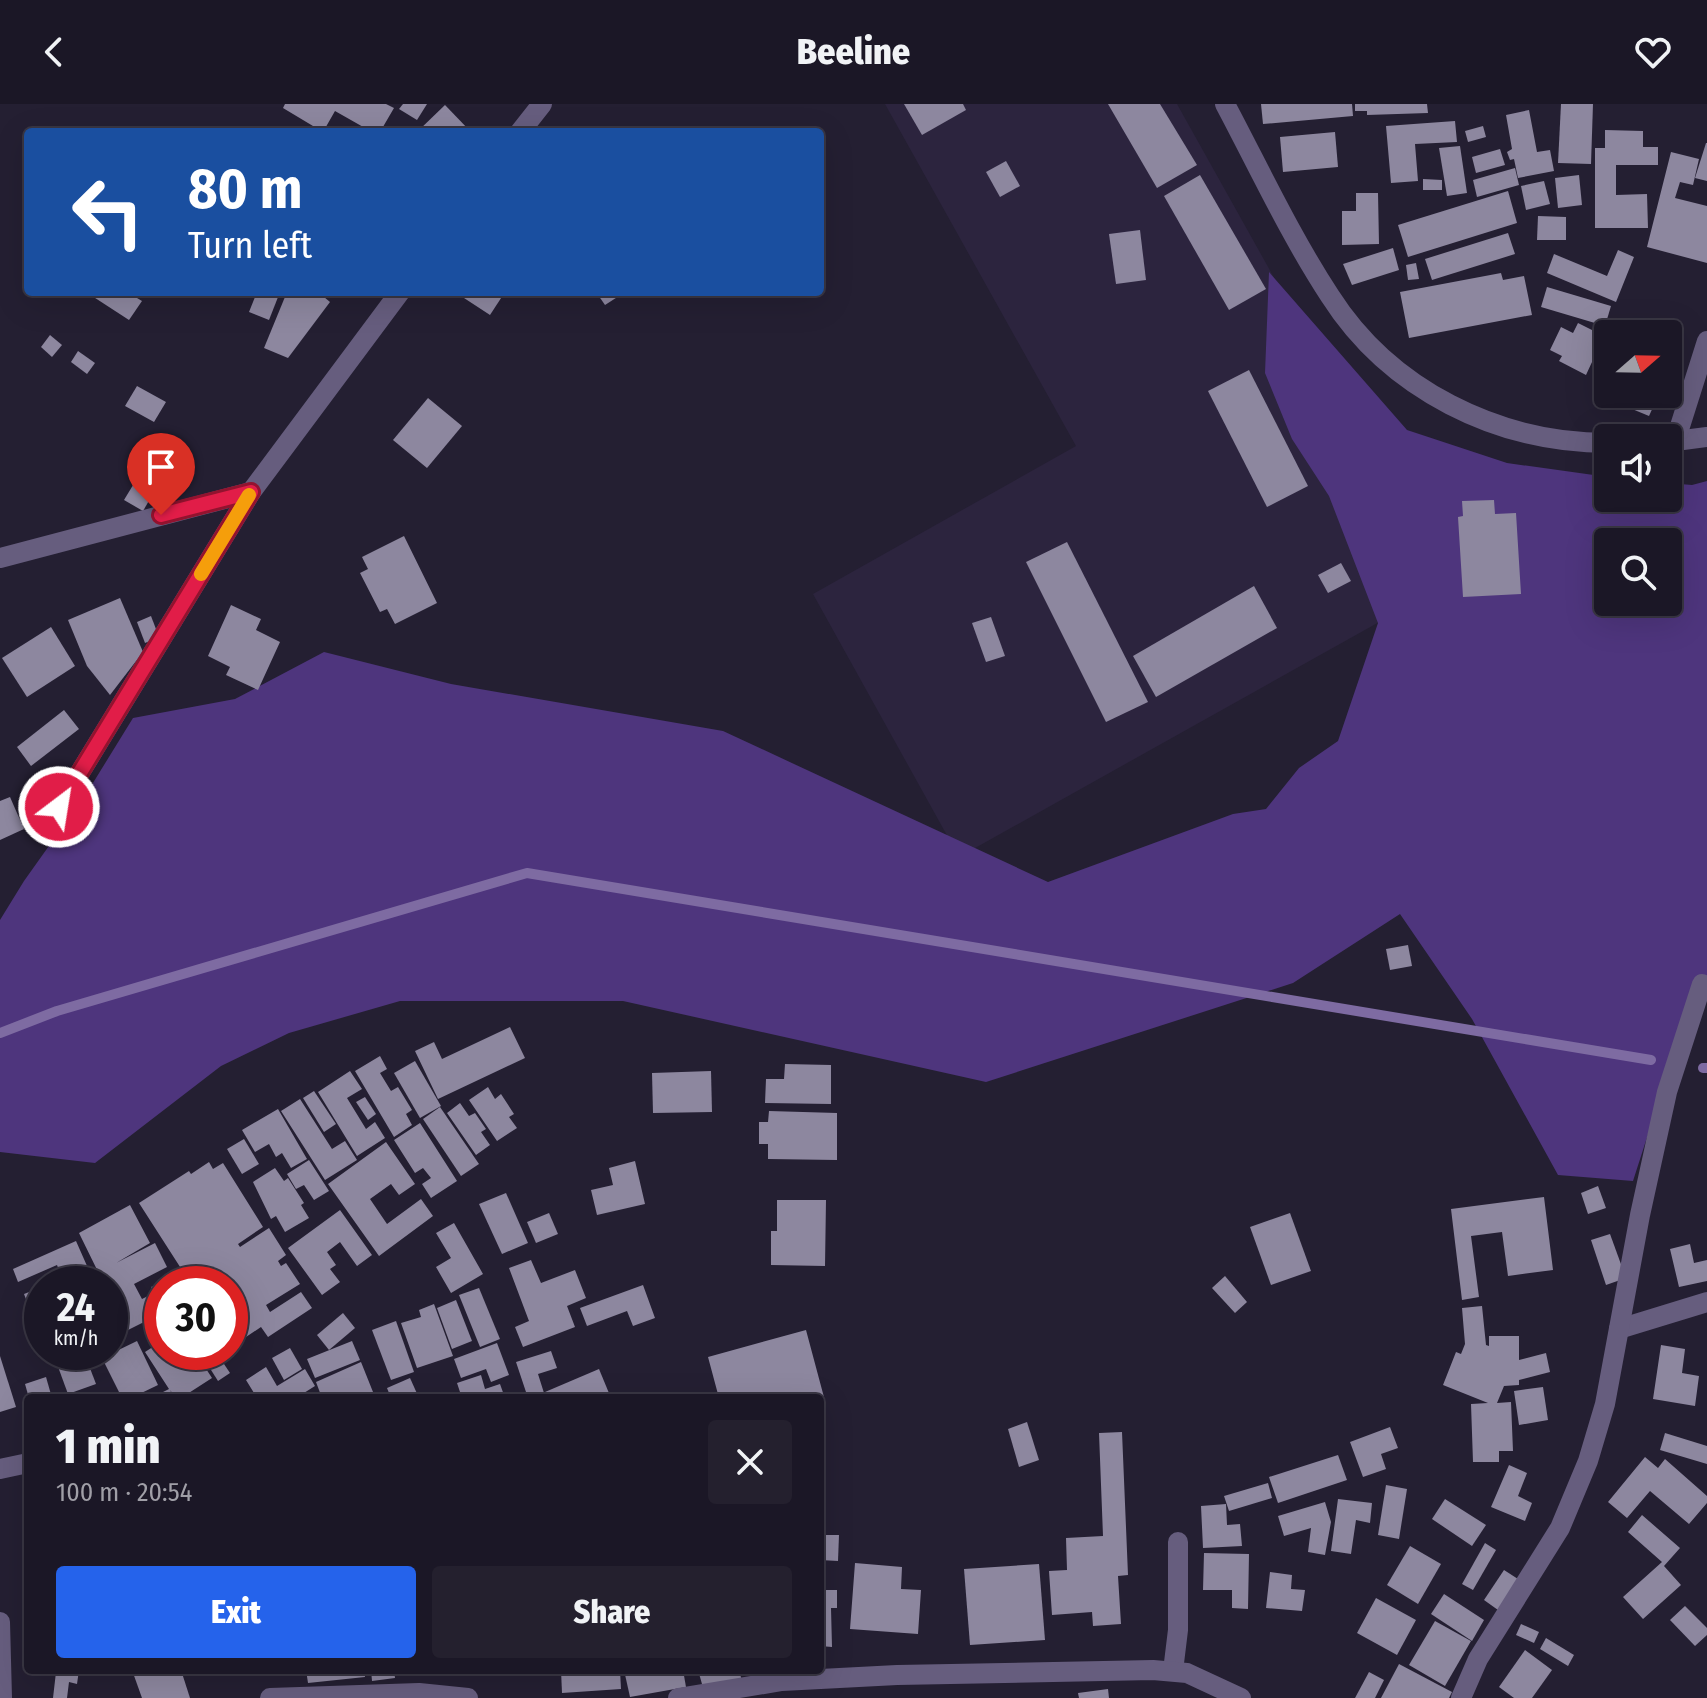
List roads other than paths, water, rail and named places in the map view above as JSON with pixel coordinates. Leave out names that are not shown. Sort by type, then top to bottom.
[{"type":"street","points":[[523,128],[542,104]]},
{"type":"street","points":[[1225,104],[1331,298],[1372,347],[1410,382],[1441,401],[1507,430],[1543,439],[1594,442]]},
{"type":"street","points":[[59,807],[251,492],[397,296]]},
{"type":"street","points":[[1677,424],[1707,341]]},
{"type":"street","points":[[1682,440],[1707,437]]},
{"type":"street","points":[[0,558],[251,492]]},
{"type":"street","points":[[1461,1698],[1478,1659],[1560,1528],[1588,1461],[1605,1404],[1667,1092],[1702,984]]},
{"type":"street","points":[[1619,1329],[1707,1302]]},
{"type":"street","points":[[0,1469],[24,1464]]},
{"type":"street","points":[[1173,1671],[1178,1630],[1178,1542]]},
{"type":"street","points":[[0,1622],[2,1698]]},
{"type":"street","points":[[678,1698],[782,1681],[897,1675],[1173,1671],[1201,1678],[1241,1698]]},
{"type":"street","points":[[270,1698],[419,1693],[468,1698]]},
{"type":"waterway","points":[[0,1033],[57,1011],[527,873],[1651,1060]]}]
